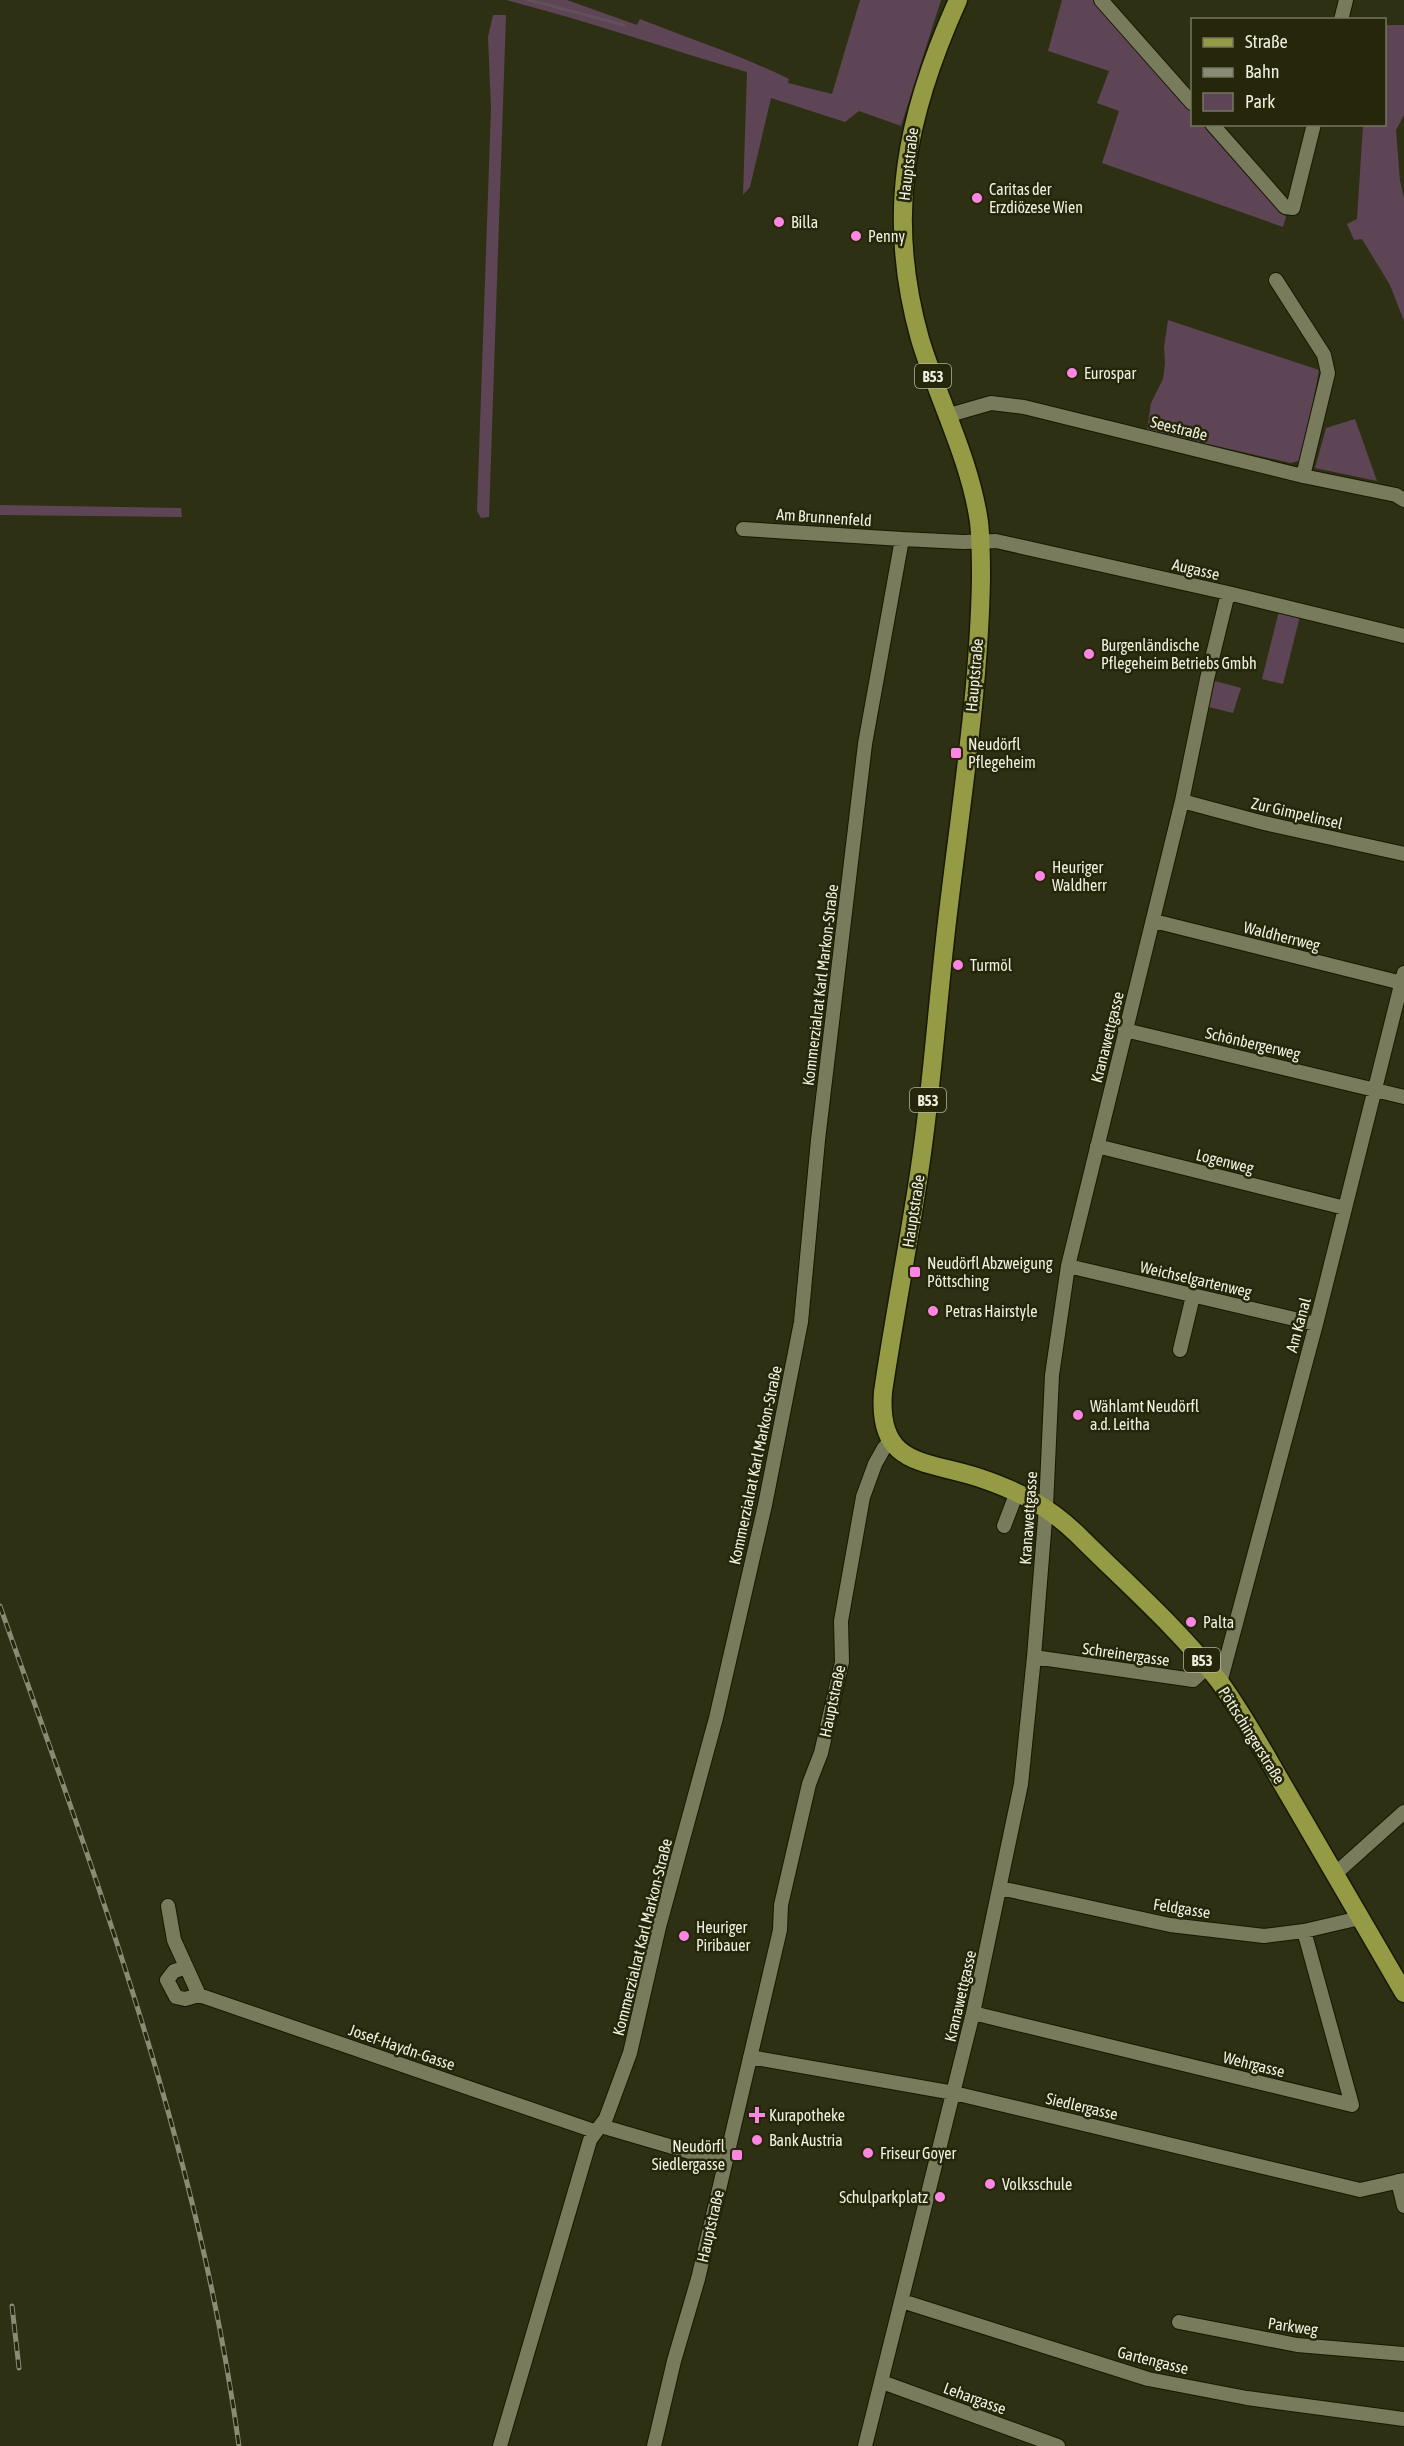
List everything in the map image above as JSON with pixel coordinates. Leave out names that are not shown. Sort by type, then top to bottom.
[{"type":"main road","name":"Hauptstraße","points":[[891,1440],[881,1410],[920,1166],[977,646],[981,575],[979,522],[970,486],[920,337],[908,283],[903,235],[904,182],[916,111],[939,42],[958,0]]},
{"type":"main road","name":"Pöttschingerstraße","points":[[891,1440],[897,1449],[920,1462],[978,1477],[1047,1507],[1207,1667],[1242,1714],[1360,1918],[1401,1981]]},
{"type":"street","points":[[1101,0],[1191,102]]},
{"type":"street","points":[[1342,18],[1346,0]]},
{"type":"street","points":[[1214,126],[1285,207],[1293,208],[1314,126]]},
{"type":"street","points":[[1276,280],[1324,355],[1328,373],[1303,476]]},
{"type":"street","name":"Seestraße","points":[[946,416],[991,403],[1024,407],[1303,476],[1395,495],[1404,500]]},
{"type":"street","name":"Am Brunnenfeld","points":[[743,529],[902,538]]},
{"type":"street","points":[[902,538],[980,541]]},
{"type":"street","name":"Kommerzialrat Karl Markon-Straße","points":[[500,2446],[586,2151],[606,2118],[630,2053],[659,1927],[716,1718],[765,1506],[801,1322],[818,1140],[865,744],[902,538]]},
{"type":"street","name":"Augasse","points":[[980,541],[996,541],[1228,593],[1404,636]]},
{"type":"street","name":"Kranawettgasse","points":[[865,2446],[973,2013],[1021,1784],[1035,1657],[1047,1507],[1052,1374],[1068,1266],[1154,921],[1228,593]]},
{"type":"street","name":"Zur Gimpelinsel","points":[[1182,801],[1264,823],[1404,854]]},
{"type":"street","name":"Waldherrweg","points":[[1154,921],[1403,978]]},
{"type":"street","name":"Am Kanal","points":[[1220,1683],[1316,1324],[1403,978]]},
{"type":"street","name":"Schönbergerweg","points":[[1125,1030],[1404,1096]]},
{"type":"street","name":"Logenweg","points":[[1097,1146],[1345,1208]]},
{"type":"street","name":"Weichselgartenweg","points":[[1068,1266],[1316,1324]]},
{"type":"street","points":[[1180,1350],[1193,1296]]},
{"type":"street","name":"Hauptstraße","points":[[654,2446],[674,2361],[698,2279],[780,1930],[781,1905],[804,1805],[821,1753],[842,1662],[841,1621],[863,1497],[875,1464],[891,1440]]},
{"type":"street","points":[[1004,1526],[1017,1492]]},
{"type":"street","name":"Schreinergasse","points":[[1035,1657],[1193,1680],[1207,1667]]},
{"type":"street","points":[[1335,1874],[1404,1812]]},
{"type":"street","name":"Feldgasse","points":[[1000,1888],[1170,1925],[1264,1936],[1304,1931],[1360,1918]]},
{"type":"street","points":[[168,1906],[174,1940],[199,1995]]},
{"type":"street","name":"Wehrgasse","points":[[973,2013],[1352,2105],[1304,1931]]},
{"type":"street","name":"Josef-Haydn-Gasse","points":[[185,1968],[174,1971],[167,1980],[169,1988],[176,1997],[185,1999],[199,1995],[598,2128],[724,2162]]},
{"type":"street","name":"Siedlergasse","points":[[750,2057],[954,2093],[1360,2190],[1401,2180]]},
{"type":"street","points":[[1401,2180],[1404,2206]]},
{"type":"street","name":"Gartengasse","points":[[902,2301],[1148,2379],[1247,2398],[1404,2419]]},
{"type":"street","name":"Parkweg","points":[[1179,2322],[1297,2344],[1404,2354]]},
{"type":"street","name":"Lehargasse","points":[[882,2382],[1058,2446]]},
{"type":"green space","points":[[506,0],[567,0],[637,25],[640,19],[752,62],[789,79],[788,83],[832,94],[860,0],[941,0],[901,126],[859,111],[845,122],[771,98],[750,187],[743,195],[747,72]]},
{"type":"green space","points":[[1062,0],[1094,0],[1191,110],[1191,126],[1205,126],[1286,217],[1283,227],[1102,163],[1119,111],[1097,103],[1109,71],[1048,51]]},
{"type":"green space","points":[[493,15],[506,15],[489,517],[481,518],[477,511],[491,108],[488,37]]},
{"type":"green space","points":[[1387,25],[1404,25],[1404,115],[1396,130],[1400,181],[1404,198],[1404,321],[1390,285],[1362,239],[1354,240],[1347,224],[1357,219],[1363,126],[1386,126]]},
{"type":"green space","points":[[1168,320],[1319,370],[1302,460],[1291,463],[1147,430],[1151,403],[1163,379]]},
{"type":"green space","points":[[1355,419],[1377,481],[1315,468],[1326,428]]},
{"type":"green space","points":[[0,505],[181,508],[182,517],[0,515]]},
{"type":"green space","points":[[1279,611],[1300,616],[1283,684],[1262,679]]},
{"type":"green space","points":[[1215,681],[1241,688],[1233,713],[1209,707]]},
{"type":"waterway","points":[[529,0],[624,25]]},
{"type":"railway","points":[[0,1606],[108,1916],[172,2125],[199,2231],[222,2338],[239,2446]]},
{"type":"railway","points":[[12,2306],[19,2368]]},
{"type":"place","name":"Caritas der Erzdiözese Wien","points":[[977,198]]},
{"type":"place","name":"Billa","points":[[779,222]]},
{"type":"place","name":"Penny","points":[[856,236]]},
{"type":"place","name":"Eurospar","points":[[1072,373]]},
{"type":"place","name":"Burgenländische Pflegeheim Betriebs Gmbh","points":[[1089,654]]},
{"type":"place","name":"Neudörfl Pflegeheim","points":[[956,753]]},
{"type":"place","name":"Heuriger Waldherr","points":[[1040,876]]},
{"type":"place","name":"Turmöl","points":[[958,965]]},
{"type":"place","name":"Neudörfl Abzweigung Pöttsching","points":[[915,1272]]},
{"type":"place","name":"Petras Hairstyle","points":[[933,1311]]},
{"type":"place","name":"Wählamt Neudörfl a.d. Leitha","points":[[1078,1415]]},
{"type":"place","name":"Palta","points":[[1191,1622]]},
{"type":"place","name":"Heuriger Piribauer","points":[[684,1936]]},
{"type":"place","name":"Kurapotheke","points":[[757,2115]]},
{"type":"place","name":"Bank Austria","points":[[757,2140]]},
{"type":"place","name":"Friseur Goyer","points":[[868,2153]]},
{"type":"place","name":"Neudörfl Siedlergasse","points":[[737,2155]]},
{"type":"place","name":"Volksschule","points":[[990,2184]]},
{"type":"place","name":"Schulparkplatz","points":[[940,2197]]}]
